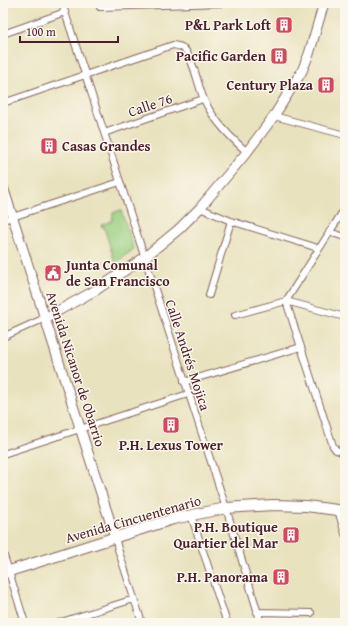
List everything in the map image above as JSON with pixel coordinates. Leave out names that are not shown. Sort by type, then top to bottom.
[{"type":"main road","name":"Avenida Cincuentenario","points":[[6,572],[173,519],[226,508],[273,505],[306,506],[342,510]]},
{"type":"street","name":"Calle Andrés Mojica","points":[[62,3],[226,508],[261,623]]},
{"type":"street","points":[[100,7],[224,3]]},
{"type":"street","points":[[3,337],[45,318],[96,290],[144,257],[179,229],[200,208],[247,152],[274,116],[302,71],[309,54],[324,3]]},
{"type":"street","points":[[3,34],[65,12]]},
{"type":"street","points":[[3,103],[86,76],[173,45],[180,46],[186,50],[195,72],[203,99],[219,124],[247,152]]},
{"type":"street","name":"Calle 76","points":[[104,133],[203,99]]},
{"type":"street","points":[[274,116],[345,136]]},
{"type":"street","points":[[3,220],[120,182]]},
{"type":"street","name":"Avenida Nicanor de Obarrio","points":[[3,187],[115,537]]},
{"type":"street","points":[[200,208],[232,221],[318,248]]},
{"type":"street","points":[[345,208],[318,248],[286,301],[333,446],[336,450],[345,453]]},
{"type":"street","points":[[209,295],[232,221]]},
{"type":"street","points":[[329,232],[345,236]]},
{"type":"street","points":[[235,315],[286,301],[345,317]]},
{"type":"street","points":[[184,382],[301,347]]},
{"type":"street","points":[[3,454],[188,394]]},
{"type":"street","points":[[342,510],[345,534]]},
{"type":"street","points":[[191,515],[227,623]]},
{"type":"street","points":[[115,537],[142,623]]},
{"type":"street","points":[[3,554],[6,572],[25,623]]},
{"type":"street","points":[[58,623],[134,599]]},
{"type":"street","points":[[257,612],[312,613]]},
{"type":"green space","points":[[121,210],[134,249],[115,263],[104,227],[101,225],[112,221],[113,213]]},
{"type":"place","name":"P&L Park Loft","points":[[284,25]]},
{"type":"place","name":"Pacific Garden","points":[[279,56]]},
{"type":"place","name":"Century Plaza","points":[[326,85]]},
{"type":"place","name":"Casas Grandes","points":[[49,146]]},
{"type":"place","name":"Junta Comunal de San Francisco","points":[[53,273]]},
{"type":"place","name":"P.H. Lexus Tower","points":[[171,425]]},
{"type":"place","name":"P.H. Boutique Quartier del Mar","points":[[291,535]]},
{"type":"place","name":"P.H. Panorama","points":[[281,577]]}]
